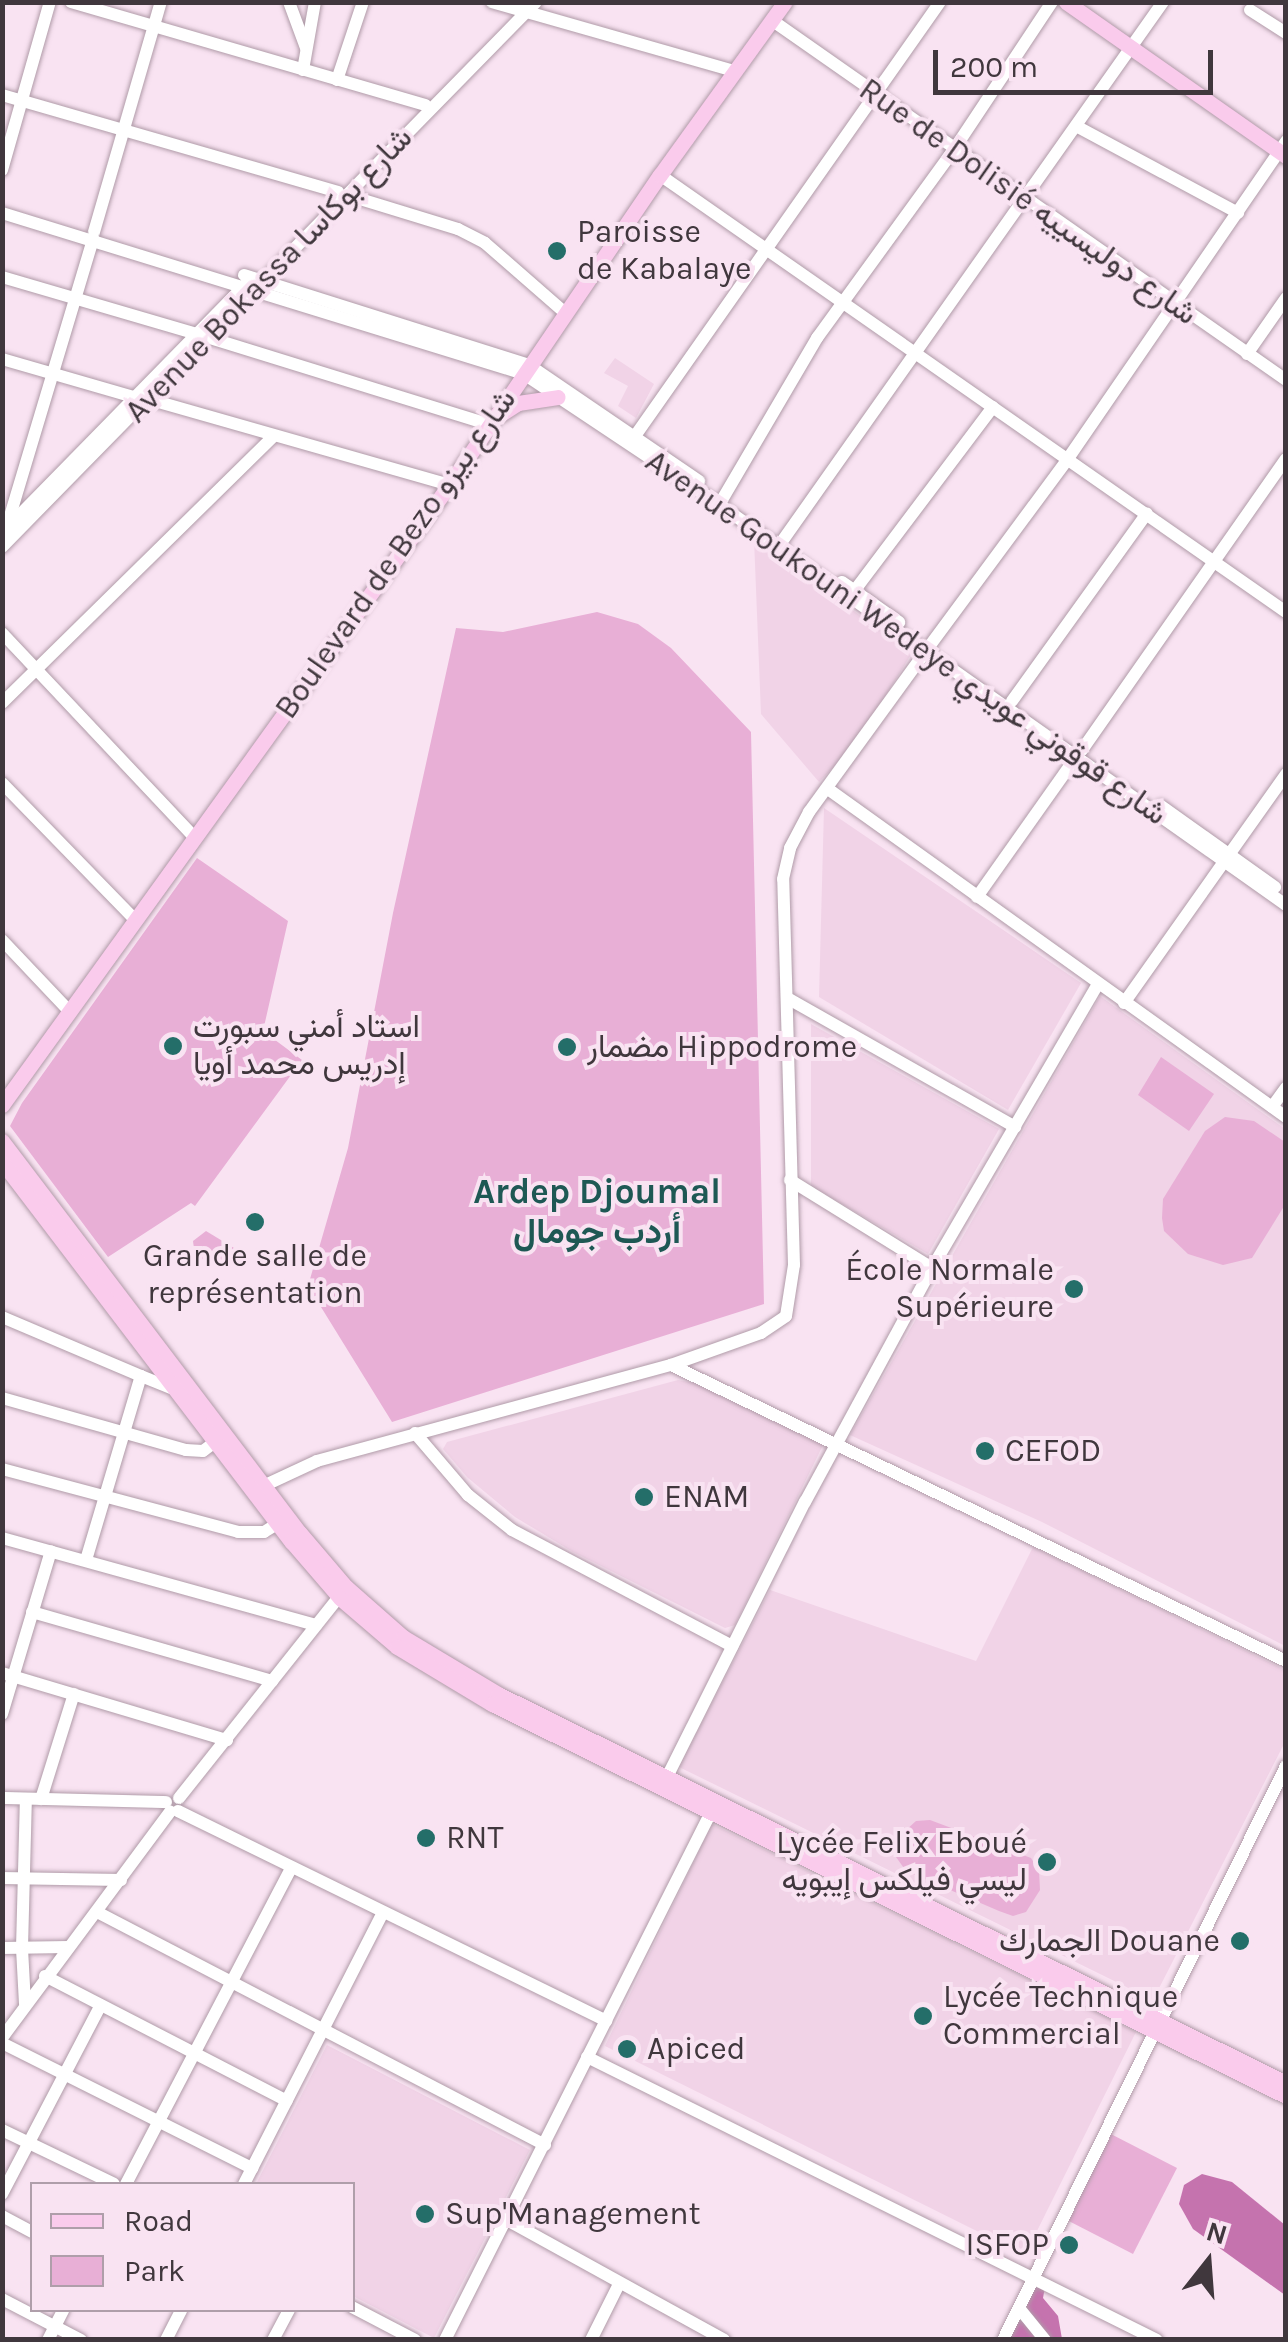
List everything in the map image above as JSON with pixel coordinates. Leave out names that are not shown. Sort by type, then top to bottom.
[{"type":"main road","name":"Boulevard de Bezo شارع بيزو","points":[[3,1104],[448,485],[660,174],[786,2]]},
{"type":"main road","points":[[1066,2],[1284,147]]},
{"type":"main road","points":[[1083,2],[1134,44]]},
{"type":"main road","points":[[494,420],[518,404],[558,396]]},
{"type":"main road","points":[[2,1141],[215,1442],[258,1489],[277,1524],[342,1591],[438,1667],[1157,2026],[1286,2084]]},
{"type":"main road","points":[[2,1162],[82,1258],[258,1489],[342,1591]]},
{"type":"main road","points":[[438,1667],[666,1777],[713,1807]]},
{"type":"main road","points":[[1157,2026],[1286,2096]]},
{"type":"street","points":[[2,170],[50,2]]},
{"type":"street","points":[[71,2],[425,105]]},
{"type":"street","points":[[4,530],[161,2]]},
{"type":"street","points":[[290,2],[306,48]]},
{"type":"street","points":[[303,70],[315,2]]},
{"type":"street","points":[[337,80],[363,2]]},
{"type":"street","points":[[492,2],[526,7],[735,71]]},
{"type":"street","points":[[635,436],[940,2]]},
{"type":"street","points":[[720,501],[785,388],[843,301],[954,151],[1052,2]]},
{"type":"street","points":[[784,540],[1163,2]]},
{"type":"street","name":"Avenue Bokassa شارع بوكاسا","points":[[342,194],[425,105],[526,7]]},
{"type":"street","name":"Avenue Bokassa شارع بوكاسا","points":[[4,530],[203,336],[526,7]]},
{"type":"street","points":[[1250,10],[1286,33]]},
{"type":"street","name":"Rue de Dolisié شارع دوليسييه","points":[[772,21],[1286,380]]},
{"type":"street","points":[[2,95],[458,229],[485,242],[564,312]]},
{"type":"street","points":[[1076,126],[1238,213]]},
{"type":"street","points":[[258,1489],[317,1461],[671,1365],[761,1333],[786,1316],[794,1265],[783,879],[799,829],[1067,460],[1284,147]]},
{"type":"street","points":[[660,174],[1286,612]]},
{"type":"street","points":[[2,205],[93,236]]},
{"type":"street","points":[[2,213],[254,283],[527,369]]},
{"type":"street","points":[[2,277],[494,420]]},
{"type":"street","points":[[1247,354],[1286,298]]},
{"type":"street","points":[[2,360],[448,485]]},
{"type":"street","name":"Avenue Goukouni Wedeye شارع قوقوني عويدي","points":[[527,369],[635,436],[720,501],[1226,858],[1286,905]]},
{"type":"street","name":"Avenue Goukouni Wedeye شارع قوقوني عويدي","points":[[527,369],[558,396],[784,540],[929,648],[1012,701],[1079,754]]},
{"type":"street","name":"Avenue Bokassa شارع بوكاسا","points":[[2,548],[141,398]]},
{"type":"street","points":[[855,590],[993,408]]},
{"type":"street","points":[[2,702],[274,436]]},
{"type":"street","points":[[977,896],[1286,460]]},
{"type":"street","points":[[1012,701],[1147,514]]},
{"type":"street","points":[[2,632],[194,837]]},
{"type":"street","points":[[1124,1003],[1286,774]]},
{"type":"street","points":[[2,783],[134,920]]},
{"type":"street","points":[[828,788],[1286,1117]]},
{"type":"street","name":"Avenue Goukouni Wedeye شارع قوقوني عويدي","points":[[1226,858],[1286,894]]},
{"type":"street","points":[[2,940],[71,1013]]},
{"type":"street","points":[[666,1777],[932,1268],[1098,984]]},
{"type":"street","points":[[789,999],[1015,1127]]},
{"type":"street","points":[[1272,1108],[1286,1088]]},
{"type":"street","points":[[790,1180],[932,1268]]},
{"type":"street","points":[[2,1316],[178,1391]]},
{"type":"street","points":[[671,1365],[1286,1660]]},
{"type":"street","points":[[86,1560],[141,1376]]},
{"type":"street","points":[[2,1398],[194,1451],[215,1442]]},
{"type":"street","points":[[415,1433],[468,1495],[512,1530],[732,1646]]},
{"type":"street","points":[[2,1470],[238,1532],[264,1532],[277,1524]]},
{"type":"street","points":[[2,1538],[316,1625]]},
{"type":"street","points":[[2,1714],[8,1675],[51,1551]]},
{"type":"street","points":[[252,2168],[2,2040],[7,2022],[26,2004],[173,1806],[342,1591]]},
{"type":"street","points":[[32,1612],[272,1681]]},
{"type":"street","points":[[8,1675],[227,1740]]},
{"type":"street","points":[[42,1799],[74,1694]]},
{"type":"street","points":[[1003,2340],[1286,1766]]},
{"type":"street","points":[[2,1798],[173,1806],[290,1870],[606,2021]]},
{"type":"street","points":[[26,1799],[22,1948],[26,2004]]},
{"type":"street","points":[[444,2340],[713,1807]]},
{"type":"street","points":[[127,2182],[290,1870]]},
{"type":"street","points":[[2,1878],[121,1880]]},
{"type":"street","points":[[97,1912],[545,2145]]},
{"type":"street","points":[[245,2182],[383,1912]]},
{"type":"street","points":[[2,1948],[69,1947]]},
{"type":"street","points":[[45,1976],[287,2101]]},
{"type":"street","points":[[2,2194],[101,2005]]},
{"type":"street","points":[[587,2057],[1157,2340]]},
{"type":"street","points":[[2,2130],[110,2182]]},
{"type":"street","points":[[2,2216],[30,2231]]},
{"type":"street","points":[[507,2220],[724,2340]]},
{"type":"street","points":[[591,2340],[619,2284]]},
{"type":"street","points":[[2,2300],[81,2340]]},
{"type":"street","points":[[1019,2308],[1046,2340]]},
{"type":"street","points":[[355,2310],[415,2340]]},
{"type":"street","points":[[48,2340],[62,2312]]},
{"type":"street","points":[[166,2340],[180,2312]]},
{"type":"street","points":[[273,2340],[288,2312]]},
{"type":"shaded area","points":[[615,358],[654,384],[636,418],[618,406],[628,386],[604,373]]},
{"type":"shaded area","points":[[754,539],[912,653],[855,745],[819,782],[761,714]]},
{"type":"shaded area","points":[[824,808],[1081,983],[1008,1110],[819,997]]},
{"type":"shaded area","points":[[1100,996],[1285,1129],[1285,1646],[1042,1522],[850,1435]]},
{"type":"shaded area","points":[[811,1024],[999,1129],[928,1254],[811,1186]]},
{"type":"shaded area","name":"ENAM","points":[[678,1380],[694,1383],[823,1445],[735,1625],[725,1628],[573,1552],[515,1517],[467,1477],[443,1449],[447,1442]]},
{"type":"shaded area","name":"Lycée Felix Eboué ليسي فيلكس إيبويه","points":[[1033,1547],[1285,1670],[1285,1742],[1153,2000],[679,1767],[770,1590],[976,1661]]},
{"type":"shaded area","points":[[712,1824],[1136,2032],[1025,2255],[605,2046]]},
{"type":"shaded area","name":"Sup'Management","points":[[327,2045],[530,2150],[434,2338],[355,2297],[355,2182],[257,2182]]},
{"type":"shaded area","points":[[1202,2174],[1232,2182],[1285,2225],[1285,2295],[1193,2229],[1179,2204],[1184,2185]]},
{"type":"shaded area","points":[[1036,2282],[1045,2287],[1043,2298],[1058,2316],[1062,2339],[1008,2340]]},
{"type":"green space","name":"مضمار Hippodrome","points":[[597,612],[638,624],[671,648],[751,732],[764,1304],[392,1422],[308,1286],[348,1148],[393,913],[456,628],[503,632]]},
{"type":"green space","name":"استاد أمني سبورت إدريس محمد أويا","points":[[197,858],[288,921],[263,1031],[302,1060],[195,1206],[191,1203],[108,1257],[10,1126],[22,1103]]},
{"type":"green space","points":[[1161,1057],[1214,1094],[1189,1131],[1138,1095]]},
{"type":"green space","points":[[1225,1117],[1254,1121],[1285,1142],[1286,1203],[1252,1258],[1223,1265],[1188,1254],[1164,1231],[1162,1218],[1163,1199],[1205,1131]]},
{"type":"green space","points":[[206,1231],[239,1251],[243,1259],[224,1268],[195,1256],[193,1241]]},
{"type":"green space","points":[[930,1820],[1031,1858],[1039,1871],[1040,1890],[1026,1912],[1013,1916],[906,1871],[896,1857],[896,1839],[916,1821]]},
{"type":"green space","points":[[1105,2131],[1177,2168],[1133,2254],[1061,2217]]},
{"type":"place","name":"Paroisse de Kabalaye","points":[[557,251]]},
{"type":"place","name":"استاد أمني سبورت إدريس محمد أويا","points":[[173,1046]]},
{"type":"place","name":"مضمار Hippodrome","points":[[567,1047]]},
{"type":"place","name":"Grande salle de représentation","points":[[255,1222]]},
{"type":"place","name":"École Normale Supérieure","points":[[1074,1289]]},
{"type":"place","name":"CEFOD","points":[[985,1451]]},
{"type":"place","name":"ENAM","points":[[644,1497]]},
{"type":"place","name":"RNT","points":[[426,1838]]},
{"type":"place","name":"Lycée Felix Eboué ليسي فيلكس إيبويه","points":[[1047,1862]]},
{"type":"place","name":"الجمارك Douane","points":[[1240,1941]]},
{"type":"place","name":"Lycée Technique Commercial","points":[[923,2016]]},
{"type":"place","name":"Apiced","points":[[627,2049]]},
{"type":"place","name":"Sup'Management","points":[[425,2214]]},
{"type":"place","name":"ISFOP","points":[[1069,2245]]},
{"type":"district","name":"Ardep Djoumal أردب جومال","points":[[597,1212]]}]
